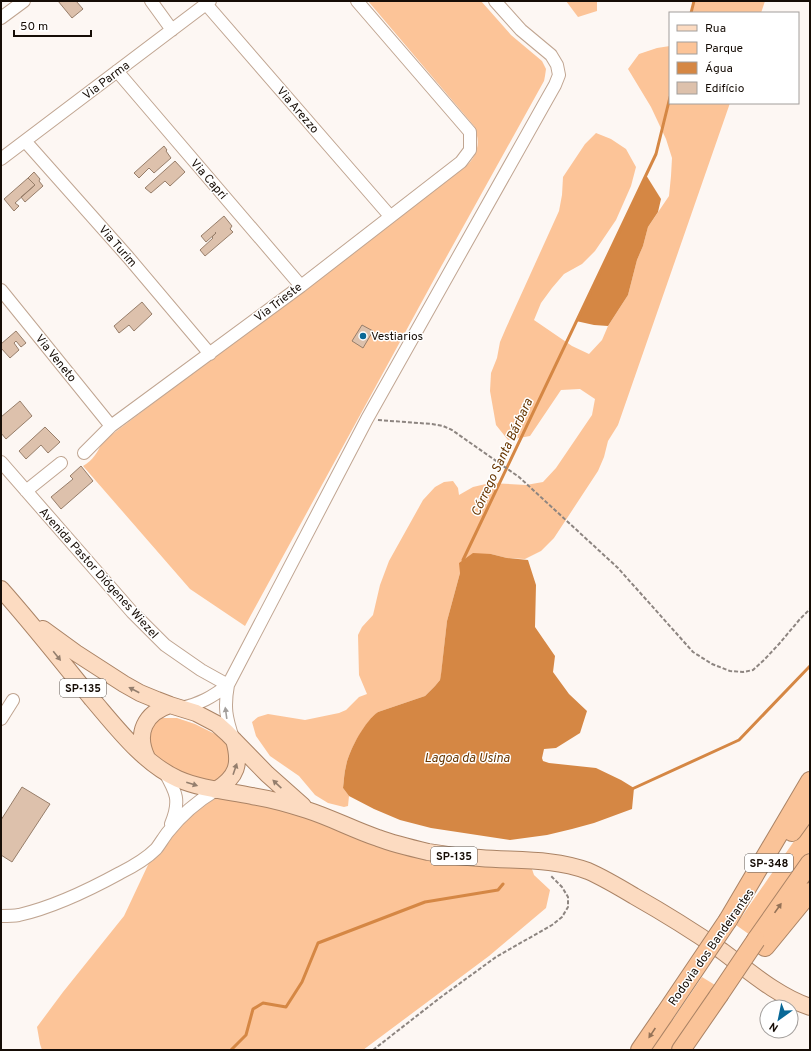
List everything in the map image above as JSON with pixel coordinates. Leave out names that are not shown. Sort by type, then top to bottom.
[{"type":"highway","points":[[728,920],[810,781]]},
{"type":"highway","name":"Rodovia dos Bandeirantes","points":[[640,1050],[728,920],[810,807]]},
{"type":"highway","name":"SP-348","points":[[681,1050],[722,997],[760,943],[810,863]]},
{"type":"highway","points":[[760,943],[810,892]]},
{"type":"highway","points":[[687,1050],[722,997]]},
{"type":"main road","name":"SP-135","points":[[1,589],[116,727],[147,758],[164,771],[178,779],[216,790],[273,800],[329,817],[376,838],[427,852],[454,856],[560,863],[590,872],[662,911],[696,933],[764,982],[783,994],[810,1007]]},
{"type":"main road","name":"SP-135","points":[[24,615],[71,650],[124,684],[140,693],[196,712],[217,724],[267,774],[307,810]]},
{"type":"main road","points":[[147,758],[141,742],[144,725],[155,712],[162,707],[176,706]]},
{"type":"main road","points":[[216,790],[231,778],[236,769],[237,759],[234,740]]},
{"type":"main road","name":"SP-135","points":[[606,880],[776,999]]},
{"type":"main road","name":"SP-135","points":[[799,1012],[810,1016]]},
{"type":"street","points":[[1,18],[24,1]]},
{"type":"street","points":[[151,1],[172,30]]},
{"type":"street","name":"Via Trieste","points":[[84,453],[111,426],[301,286],[461,162],[470,150],[470,132],[357,1]]},
{"type":"street","points":[[234,740],[228,723],[225,705],[228,685],[367,419],[555,85],[559,74],[557,65],[551,55],[521,30],[495,1]]},
{"type":"street","name":"Via Parma","points":[[1,159],[208,3]]},
{"type":"street","name":"Via Arezzo","points":[[208,3],[390,216]]},
{"type":"street","name":"Via Capri","points":[[117,71],[301,286]]},
{"type":"street","name":"Via Turim","points":[[25,141],[128,257],[210,354]]},
{"type":"street","name":"Via Veneto","points":[[1,290],[111,426]]},
{"type":"street","name":"Avenida Pastor Diógenes Wiezel","points":[[1,462],[132,612],[165,645],[201,670],[228,685]]},
{"type":"street","points":[[26,491],[61,463]]},
{"type":"street","points":[[176,706],[191,706],[201,702],[213,696],[228,685]]},
{"type":"street","points":[[1,718],[13,700]]},
{"type":"street","points":[[164,771],[176,794],[177,804],[176,813],[167,832]]},
{"type":"street","points":[[1,916],[18,916],[56,903],[91,888],[129,868],[155,850],[167,832],[186,810],[216,790]]},
{"type":"path","points":[[367,419],[443,426],[452,430],[519,477],[618,568],[693,652],[712,664],[730,671],[743,672],[752,670],[779,644],[810,608]]},
{"type":"path","points":[[373,1050],[441,997],[490,962],[552,925],[562,917],[568,907],[568,897],[562,887],[551,876]]},
{"type":"green space","points":[[368,1],[481,1],[511,35],[542,61],[546,69],[545,76],[544,81],[245,626],[190,589],[83,466],[95,456],[102,442],[465,167],[473,158],[478,143],[474,126]]},
{"type":"green space","points":[[566,1],[597,1],[597,11],[578,17]]},
{"type":"green space","points":[[693,1],[765,1],[761,12],[692,12]]},
{"type":"green space","points":[[669,46],[669,104],[730,104],[618,425],[608,441],[604,457],[598,471],[554,538],[541,551],[525,559],[507,558],[491,554],[460,573],[447,621],[440,680],[425,696],[378,712],[368,722],[350,752],[345,771],[343,788],[349,796],[348,806],[344,807],[328,803],[315,795],[299,776],[270,756],[256,736],[252,722],[258,717],[268,714],[305,720],[339,713],[346,710],[359,697],[367,694],[359,675],[358,635],[362,627],[373,615],[380,585],[389,561],[423,500],[435,487],[444,482],[453,481],[458,488],[459,495],[473,487],[490,483],[526,485],[543,482],[556,468],[592,415],[595,399],[580,389],[561,390],[530,436],[508,440],[496,425],[490,391],[491,373],[497,358],[500,342],[559,211],[563,177],[585,144],[596,133],[611,139],[626,149],[636,167],[631,186],[616,220],[595,251],[582,264],[564,274],[541,303],[534,320],[572,346],[589,354],[602,340],[608,326],[628,295],[637,260],[643,246],[648,227],[669,196],[672,158],[666,139],[651,107],[628,69],[639,54],[657,48]]},
{"type":"green space","points":[[162,718],[177,718],[195,724],[217,735],[231,747],[231,769],[213,783],[186,776],[153,757],[149,735],[152,726]]},
{"type":"green space","points":[[216,790],[376,838],[529,860],[534,875],[550,890],[546,908],[489,956],[363,1050],[42,1050],[37,1027],[124,916],[155,850]]},
{"type":"green space","points":[[810,818],[810,851],[750,935],[736,925]]},
{"type":"green space","points":[[702,977],[715,985],[672,1050],[650,1050],[672,1021]]},
{"type":"water","points":[[646,175],[661,199],[658,212],[648,227],[643,246],[637,260],[628,295],[608,326],[576,321]]},
{"type":"water","name":"Lagoa da Usina","points":[[473,553],[491,554],[507,558],[528,560],[536,585],[535,627],[555,656],[553,672],[569,694],[587,711],[580,733],[556,748],[544,749],[542,758],[543,761],[596,768],[621,780],[634,788],[632,809],[594,823],[572,829],[547,835],[510,840],[431,828],[400,820],[349,796],[343,788],[345,769],[350,752],[358,736],[373,716],[378,712],[425,696],[440,680],[447,621],[460,573],[459,563]]},
{"type":"building","points":[[58,1],[76,1],[83,9],[72,18]]},
{"type":"building","points":[[164,146],[171,158],[154,173],[149,168],[139,178],[134,173]]},
{"type":"building","points":[[175,161],[185,172],[170,186],[165,181],[151,193],[145,188]]},
{"type":"building","points":[[34,172],[40,179],[39,181],[43,186],[25,202],[21,197],[35,185],[28,178]]},
{"type":"building","points":[[28,178],[35,185],[15,203],[19,206],[14,211],[4,199]]},
{"type":"building","points":[[224,216],[232,226],[230,229],[233,232],[205,256],[200,250],[213,238],[212,237],[216,233],[206,242],[201,236]]},
{"type":"building","points":[[142,302],[152,314],[134,331],[129,325],[119,333],[114,326]]},
{"type":"building","name":"Vestiarios","points":[[362,325],[373,331],[363,348],[352,341]]},
{"type":"building","points":[[16,331],[26,343],[21,347],[16,341],[14,343],[19,350],[10,358],[1,348],[1,344]]},
{"type":"building","points":[[20,401],[32,416],[6,439],[1,433],[1,417]]},
{"type":"building","points":[[45,427],[60,442],[48,453],[41,445],[26,459],[19,451]]},
{"type":"building","points":[[81,466],[93,481],[61,509],[51,497],[73,479],[70,476]]},
{"type":"building","points":[[22,787],[50,804],[12,862],[1,855],[1,820]]},
{"type":"waterway","name":"Córrego Santa Bárbara","points":[[691,12],[694,1]]},
{"type":"waterway","name":"Córrego Santa Bárbara","points":[[464,562],[463,560],[656,154],[669,101]]},
{"type":"waterway","points":[[632,789],[739,740],[810,666]]},
{"type":"waterway","name":"Córrego Santa Bárbara","points":[[231,1050],[246,1035],[253,1009],[263,1003],[286,1007],[302,982],[318,943],[425,902],[498,890],[503,884]]},
{"type":"place","name":"Vestiarios","points":[[363,336]]}]
